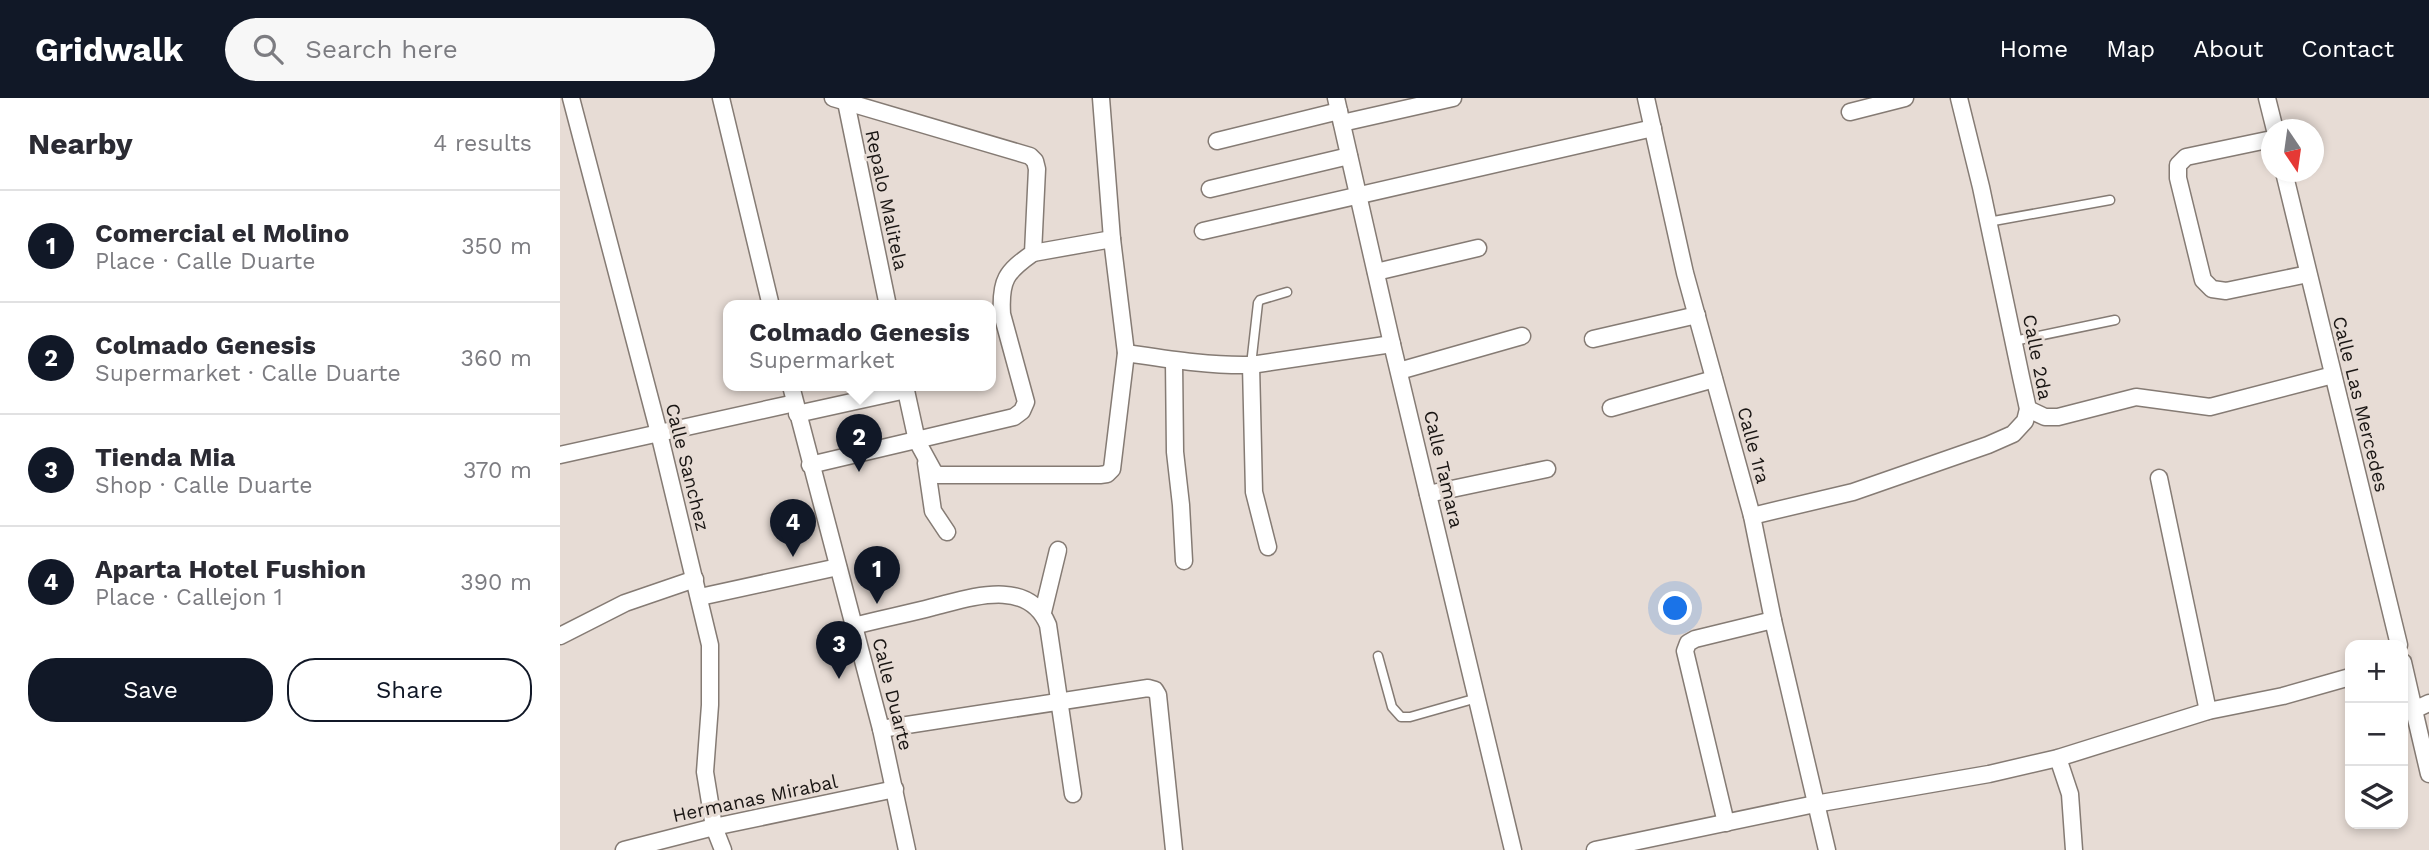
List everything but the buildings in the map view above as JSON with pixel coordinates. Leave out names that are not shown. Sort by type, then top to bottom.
[{"type":"street","name":"Calle Sanchez","points":[[571,98],[659,433],[710,645],[710,705],[705,772],[714,827],[723,850]]},
{"type":"street","points":[[721,98],[770,300]]},
{"type":"street","points":[[906,391],[917,441],[934,472],[942,476],[1107,474],[1112,469],[1126,353],[1112,239],[1101,98]]},
{"type":"street","points":[[1217,141],[1339,111],[1453,98]]},
{"type":"street","name":"Calle 1ra","points":[[1646,98],[1697,316],[1752,516],[1773,620],[1827,850]]},
{"type":"street","points":[[1850,112],[1905,98]]},
{"type":"street","name":"Calle 2da","points":[[1752,516],[1853,492],[1989,445],[2013,434],[2025,421],[2028,409],[1959,98]]},
{"type":"street","points":[[2267,98],[2272,119]]},
{"type":"street","points":[[839,100],[1030,156],[1037,169],[1033,253]]},
{"type":"street","name":"Repalo Malitela","points":[[839,100],[887,300]]},
{"type":"street","name":"Calle Tamara","points":[[1339,111],[1513,850]]},
{"type":"street","points":[[1203,231],[1653,128]]},
{"type":"street","points":[[2261,141],[2186,156],[2178,165],[2178,178],[2203,280],[2212,289],[2226,291],[2308,274]]},
{"type":"street","points":[[1210,189],[1349,156]]},
{"type":"street","name":"Calle Las Mercedes","points":[[2286,182],[2398,640]]},
{"type":"street","points":[[810,466],[1014,417],[1022,411],[1026,402],[1002,314],[1002,286],[1007,273],[1033,253],[1112,239]]},
{"type":"street","points":[[1376,272],[1478,248]]},
{"type":"street","points":[[1593,339],[1697,316]]},
{"type":"street","points":[[1399,371],[1521,336]]},
{"type":"street","points":[[1126,353],[1229,366],[1392,344]]},
{"type":"street","points":[[1174,360],[1175,453],[1184,561]]},
{"type":"street","points":[[1251,365],[1254,492],[1268,547]]},
{"type":"street","points":[[2028,409],[2045,417],[2058,418],[2136,397],[2210,407],[2333,375]]},
{"type":"street","points":[[1611,408],[1714,379]]},
{"type":"street","name":"Calle Duarte","points":[[792,391],[881,729],[908,850]]},
{"type":"street","points":[[560,455],[659,433],[889,391]]},
{"type":"street","points":[[926,457],[933,511],[947,532]]},
{"type":"street","points":[[1428,494],[1546,469]]},
{"type":"street","points":[[2160,478],[2208,712]]},
{"type":"street","points":[[1042,612],[1058,550]]},
{"type":"street","points":[[700,597],[838,567]]},
{"type":"street","points":[[560,636],[625,603],[695,579]]},
{"type":"street","points":[[854,626],[973,596],[1003,595],[1035,604],[1048,625],[1073,794]]},
{"type":"street","points":[[1726,822],[1685,651],[1688,643],[1695,639],[1773,620]]},
{"type":"street","points":[[2408,675],[2421,706],[2429,774]]},
{"type":"street","points":[[1595,850],[1815,804],[1989,774],[2058,758],[2208,712],[2283,696],[2345,678]]},
{"type":"street","points":[[881,729],[1148,688],[1155,690],[1158,695],[1174,850]]},
{"type":"street","points":[[2058,758],[2070,794],[2074,850]]},
{"type":"street","name":"Hermanas Mirabal","points":[[624,850],[714,827],[895,789]]},
{"type":"lane","points":[[1988,222],[2110,200]]},
{"type":"lane","points":[[1251,365],[1258,303],[1287,292]]},
{"type":"lane","points":[[2014,341],[2115,320]]},
{"type":"lane","points":[[1378,656],[1392,707],[1401,717],[1410,717],[1477,698]]},
{"type":"place","name":"Colmado Genesis","points":[[859,472]]},
{"type":"place","name":"Aparta Hotel Fushion","points":[[793,557]]},
{"type":"place","name":"Comercial el Molino","points":[[877,604]]},
{"type":"place","name":"Tienda Mia","points":[[839,679]]}]
